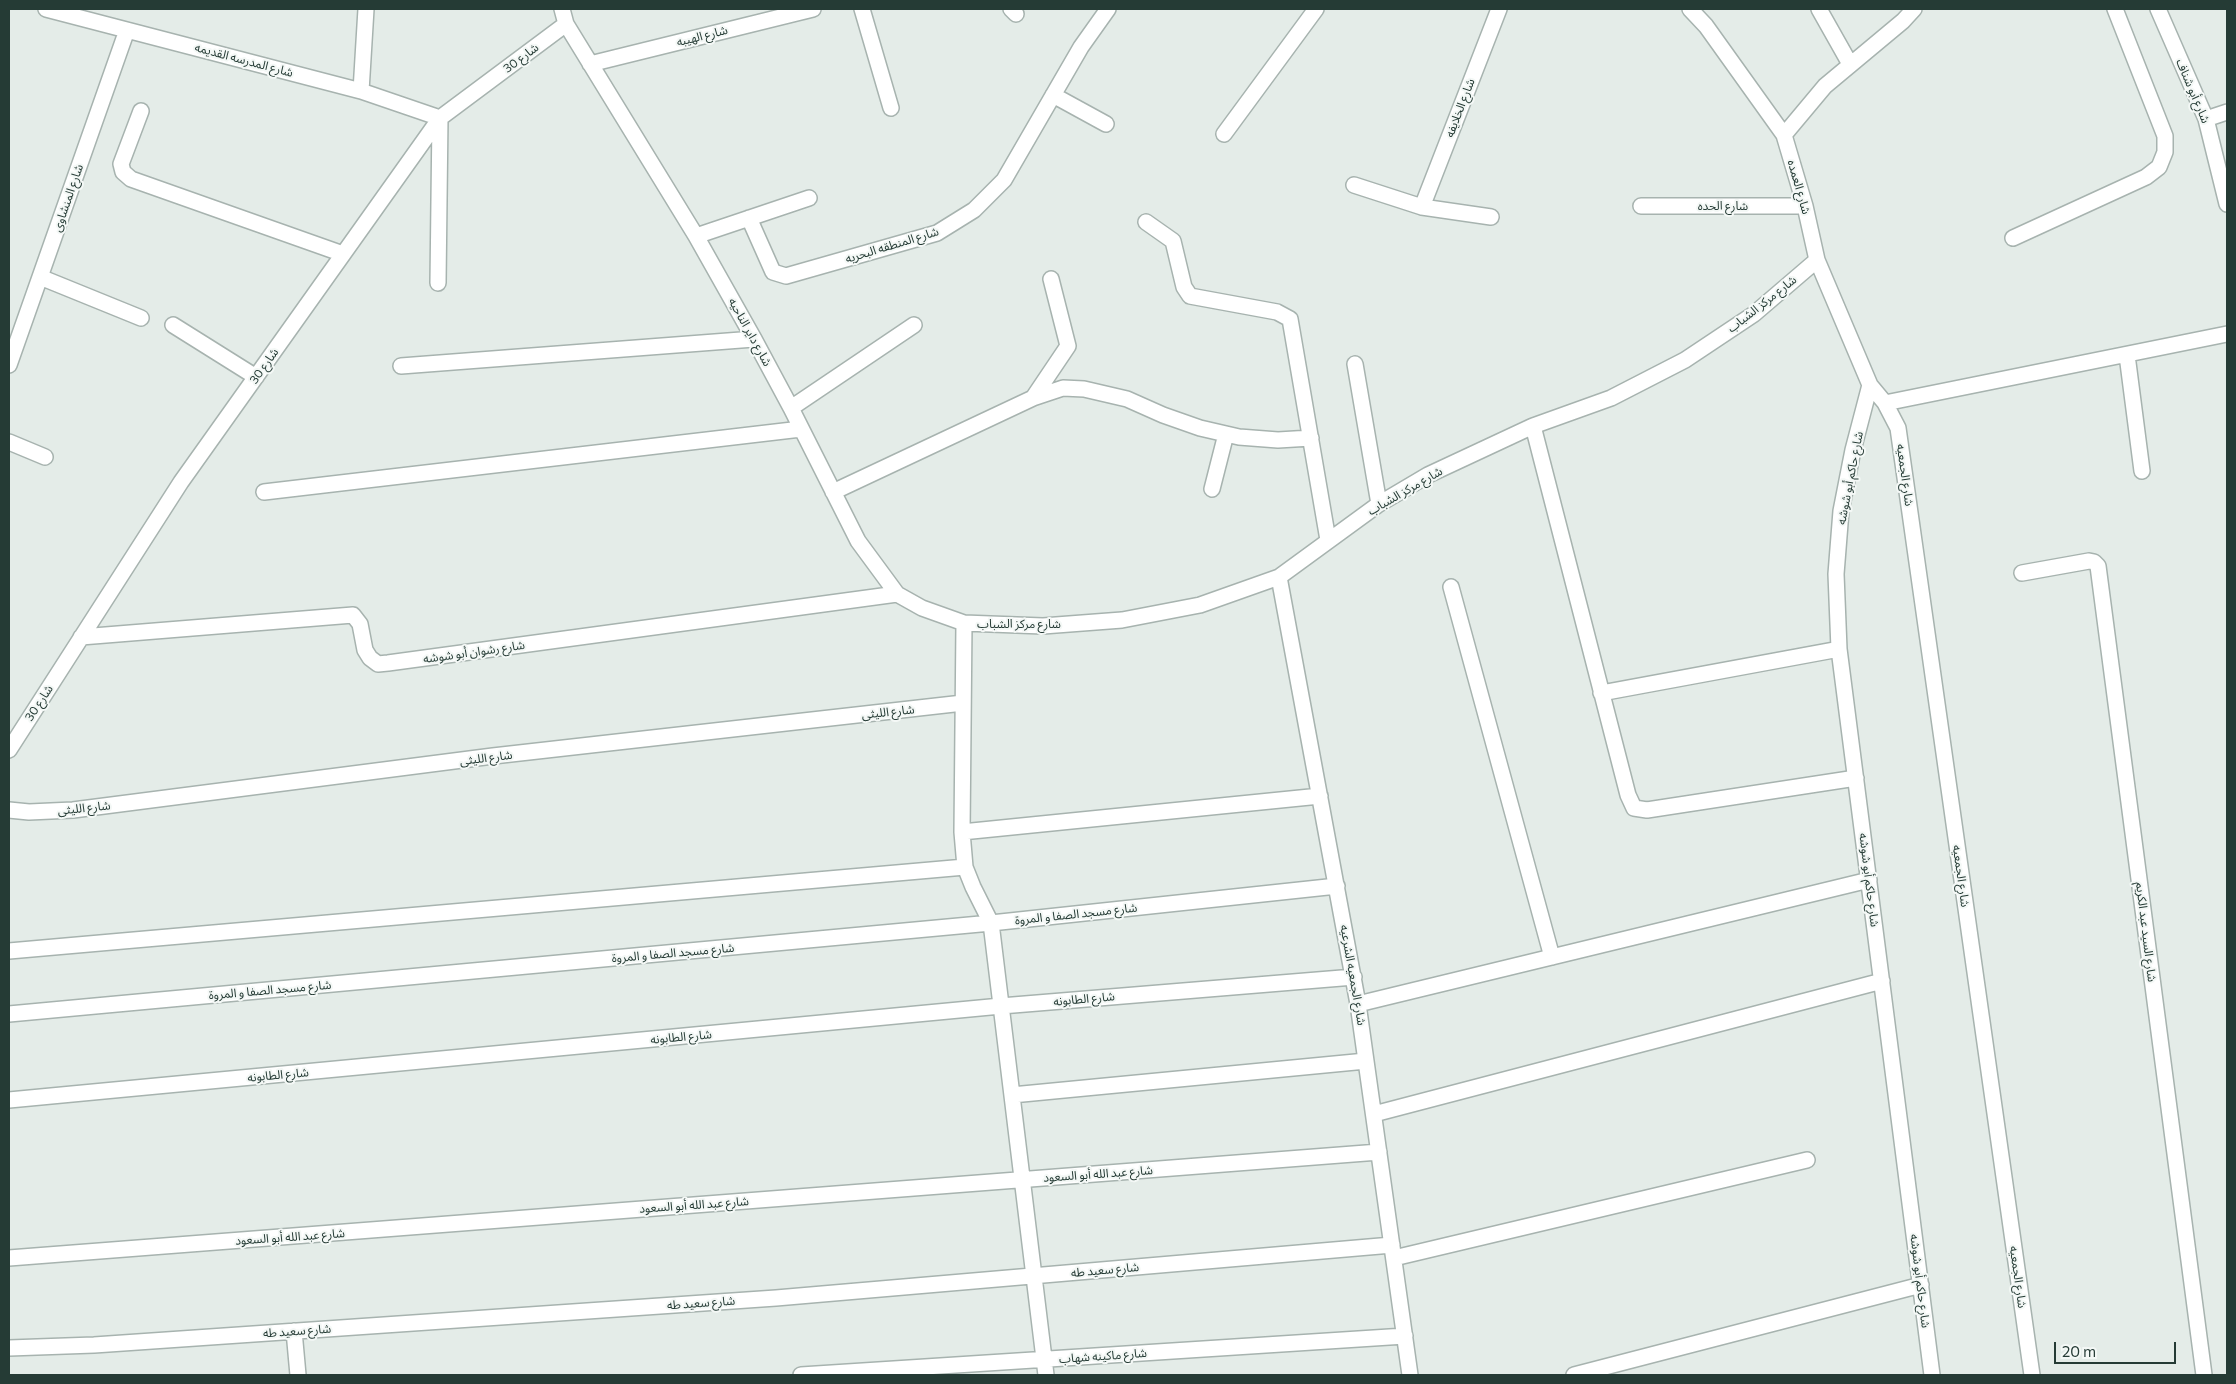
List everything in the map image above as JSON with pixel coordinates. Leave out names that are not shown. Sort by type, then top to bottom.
[{"type":"street","name":"شارع المدرسه القديمه","points":[[46,9],[361,91],[440,118]]},
{"type":"street","points":[[361,91],[366,9]]},
{"type":"street","name":"شارع داير الناحيه","points":[[562,9],[566,24],[696,236],[754,339],[792,408],[858,541],[897,594],[922,608],[964,623]]},
{"type":"street","name":"شارع الهيبه","points":[[590,64],[772,14],[814,9]]},
{"type":"street","points":[[862,9],[891,108]]},
{"type":"street","name":"شارع المنطقه البحريه","points":[[749,218],[773,272],[786,276],[937,233],[974,210],[1004,180],[1080,47],[1108,9]]},
{"type":"street","points":[[1224,134],[1316,9]]},
{"type":"street","name":"شارع الخلايفه","points":[[1422,208],[1499,9]]},
{"type":"street","name":"شارع العمده","points":[[1690,9],[1706,26],[1784,135],[1805,206],[1817,260],[1870,385]]},
{"type":"street","points":[[1819,9],[1850,64]]},
{"type":"street","points":[[1784,135],[1824,86],[1903,22],[1914,9]]},
{"type":"street","points":[[2013,238],[2146,177],[2159,167],[2165,152],[2165,136],[2114,9]]},
{"type":"street","name":"شارع أبو شناف","points":[[2158,9],[2206,119],[2227,204]]},
{"type":"street","name":"شارع 30","points":[[9,750],[181,482],[440,118],[566,24]]},
{"type":"street","name":"شارع المنشاوى","points":[[9,365],[128,30]]},
{"type":"street","points":[[1053,95],[1106,124]]},
{"type":"street","points":[[141,111],[121,164],[123,172],[131,179],[344,254]]},
{"type":"street","points":[[2206,119],[2227,112]]},
{"type":"street","points":[[438,283],[440,118]]},
{"type":"street","points":[[1354,185],[1422,208],[1491,217]]},
{"type":"street","points":[[696,236],[809,198]]},
{"type":"street","name":"شارع الحده","points":[[1641,206],[1805,206]]},
{"type":"street","points":[[1146,222],[1173,241],[1184,287],[1190,296],[1277,312],[1290,319],[1328,540]]},
{"type":"street","name":"شارع مركز الشباب","points":[[964,623],[1043,626],[1122,620],[1200,605],[1279,577],[1379,504],[1428,475],[1533,426],[1611,398],[1685,360],[1754,314],[1817,260]]},
{"type":"street","points":[[40,277],[141,318]]},
{"type":"street","points":[[1033,398],[1068,346],[1051,279]]},
{"type":"street","points":[[173,325],[256,377]]},
{"type":"street","points":[[792,408],[914,325]]},
{"type":"street","points":[[1885,403],[2227,334]]},
{"type":"street","points":[[401,366],[754,339]]},
{"type":"street","points":[[2127,355],[2142,471]]},
{"type":"street","points":[[1355,364],[1379,504]]},
{"type":"street","name":"شارع الجمعيه","points":[[1870,385],[1885,403],[1898,428],[2032,1375]]},
{"type":"street","name":"شارع حاكم أبو شوشه","points":[[1870,385],[1853,450],[1841,511],[1836,574],[1839,649],[1932,1375]]},
{"type":"street","points":[[833,492],[1033,398],[1063,388],[1084,389],[1127,399],[1163,416],[1226,434],[1278,440],[1311,438]]},
{"type":"street","points":[[1533,426],[1601,693],[1628,795],[1634,808],[1647,810],[1856,778]]},
{"type":"street","points":[[264,492],[801,429]]},
{"type":"street","points":[[1212,489],[1226,434]]},
{"type":"street","points":[[9,442],[45,457]]},
{"type":"street","name":"شارع السيد عبد الكريم","points":[[2022,572],[2089,561],[2094,562],[2098,566],[2204,1375]]},
{"type":"street","name":"شارع الجمعيه الشرعيه","points":[[1279,577],[1354,977],[1410,1375]]},
{"type":"street","points":[[1451,587],[1552,957]]},
{"type":"street","name":"شارع رشوان أبو شوشه","points":[[82,637],[353,615],[358,619],[365,650],[370,658],[378,664],[388,664],[897,594]]},
{"type":"street","points":[[964,623],[962,832],[965,866],[972,887],[991,923],[1046,1375]]},
{"type":"street","points":[[1601,693],[1839,649]]},
{"type":"street","name":"شارع الليثى","points":[[9,810],[29,812],[73,810],[493,756],[963,703]]},
{"type":"street","points":[[962,832],[1320,796]]},
{"type":"street","points":[[9,951],[965,866]]},
{"type":"street","points":[[1358,1004],[1869,880]]},
{"type":"street","name":"شارع مسجد الصفا و المروة","points":[[9,1014],[991,923],[1337,886]]},
{"type":"street","name":"شارع الطابونه","points":[[9,1100],[1001,1006],[1354,977]]},
{"type":"street","points":[[1374,1114],[1882,981]]},
{"type":"street","points":[[1012,1095],[1366,1061]]},
{"type":"street","name":"شارع عبد الله أبو السعود","points":[[9,1258],[1379,1152]]},
{"type":"street","name":"شارع سعيد طه","points":[[9,1348],[294,1331],[776,1298],[1034,1276],[1393,1252],[1807,1160]]},
{"type":"street","points":[[1574,1375],[1920,1285]]},
{"type":"street","points":[[294,1331],[298,1375]]},
{"type":"street","name":"شارع ماكينه شهاب","points":[[801,1375],[1405,1336]]}]
